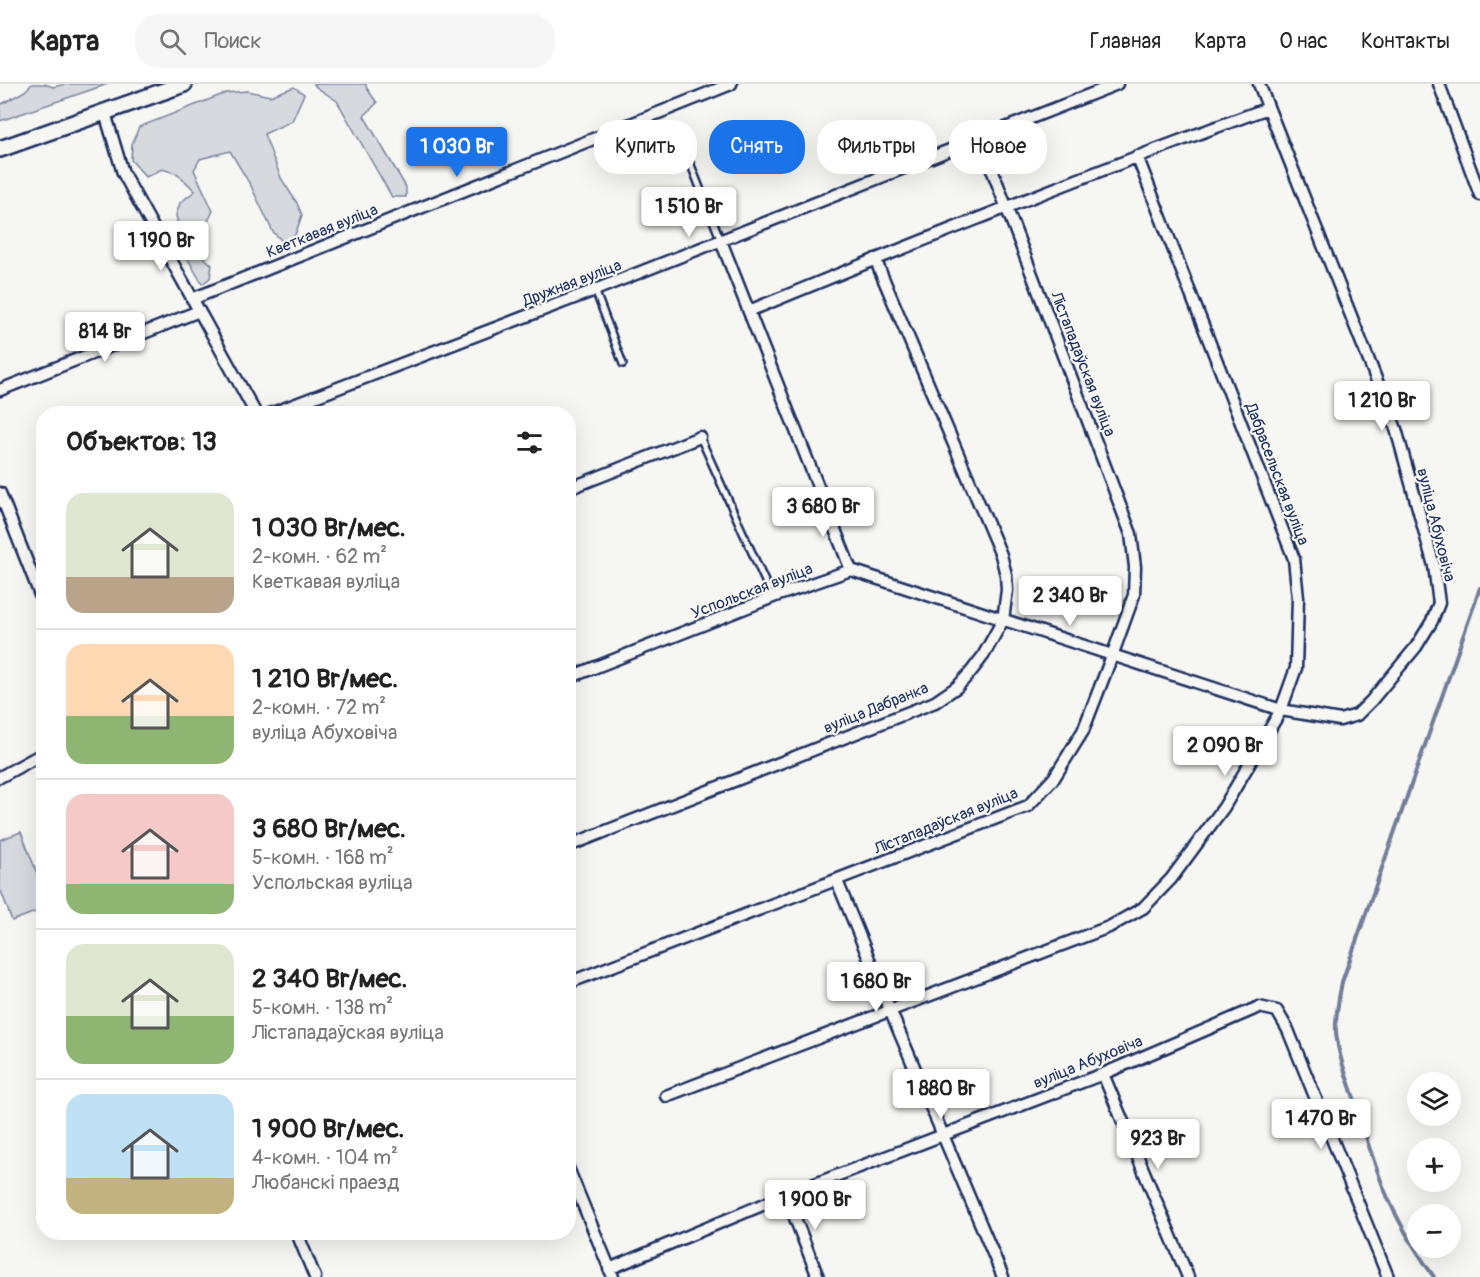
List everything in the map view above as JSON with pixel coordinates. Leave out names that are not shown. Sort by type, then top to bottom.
[{"type":"main road","points":[[0,149],[184,84]]},
{"type":"street","name":"Кветкавая вуліца","points":[[192,299],[731,84]]},
{"type":"street","name":"Дружная вуліца","points":[[1026,120],[1117,84]]},
{"type":"street","name":"вуліца Абуховіча","points":[[851,570],[1281,710],[1340,720],[1357,715],[1371,701],[1416,647],[1432,621],[1439,603],[1434,566],[1396,429],[1259,84]]},
{"type":"street","points":[[1438,84],[1480,195]]},
{"type":"street","points":[[749,311],[1006,207],[1268,108]]},
{"type":"street","points":[[105,113],[123,173],[252,406]]},
{"type":"street","name":"Дружная вуліца","points":[[291,406],[595,290],[949,150]]},
{"type":"street","name":"Дабрасельская вуліца","points":[[666,1096],[1109,927],[1143,908],[1172,879],[1224,807],[1281,710],[1296,668],[1298,598],[1294,559],[1137,156]]},
{"type":"street","name":"Лістападаўская вуліца","points":[[576,980],[1028,806],[1054,778],[1083,731],[1134,596],[1131,534],[994,174]]},
{"type":"street","points":[[721,241],[851,570]]},
{"type":"street","name":"вуліца Дабранка","points":[[576,843],[934,702],[957,687],[970,673],[983,656],[1003,620],[1007,590],[1001,555],[875,259]]},
{"type":"street","points":[[0,390],[199,311]]},
{"type":"street","points":[[576,486],[700,437]]},
{"type":"street","points":[[0,493],[36,585]]},
{"type":"street","name":"Успольская вуліца","points":[[576,675],[772,597],[851,570]]},
{"type":"street","points":[[0,777],[36,757]]},
{"type":"street","points":[[837,881],[1003,1277]]},
{"type":"street","name":"вуліца Абуховіча","points":[[611,1273],[786,1195],[1102,1074],[1259,1008],[1277,1011],[1288,1030],[1388,1277]]},
{"type":"street","points":[[1102,1074],[1188,1277]]},
{"type":"street","points":[[576,1188],[611,1273]]},
{"type":"street","points":[[786,1195],[818,1277]]},
{"type":"street","points":[[300,1240],[315,1277]]},
{"type":"lane","points":[[695,174],[721,241]]},
{"type":"lane","points":[[595,290],[623,364]]},
{"type":"lane","points":[[700,437],[772,597]]},
{"type":"shaded area","points":[[32,84],[45,84],[53,87],[66,84],[108,84],[0,121],[0,105],[25,91]]},
{"type":"shaded area","points":[[314,84],[366,84],[377,103],[364,116],[406,187],[406,197],[392,197],[337,101]]},
{"type":"shaded area","points":[[294,87],[304,94],[292,121],[264,134],[281,178],[302,215],[295,235],[285,244],[273,232],[251,186],[230,151],[200,159],[194,170],[213,211],[205,227],[195,233],[199,253],[212,265],[210,278],[202,284],[183,250],[176,215],[180,203],[195,191],[178,174],[162,169],[146,177],[131,160],[132,144],[139,127],[226,93],[247,91],[270,96]]},
{"type":"shaded area","points":[[21,832],[36,871],[36,912],[12,921],[0,888],[0,840]]},
{"type":"waterway","points":[[1434,1277],[1407,1235],[1384,1189],[1341,1057],[1337,1041],[1336,1019],[1342,982],[1480,588]]}]
